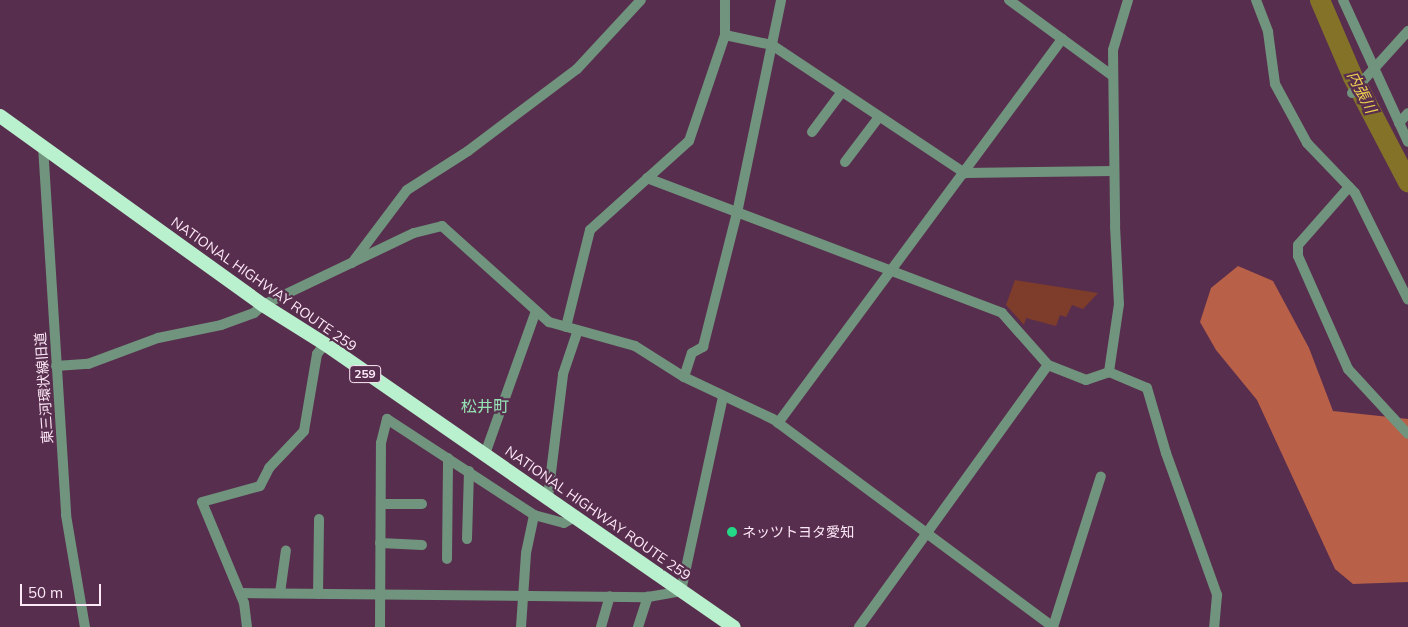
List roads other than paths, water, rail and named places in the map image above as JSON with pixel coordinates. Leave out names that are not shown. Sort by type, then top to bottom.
[{"type":"highway","name":"NATIONAL HIGHWAY ROUTE 259","points":[[0,116],[262,306],[325,344],[734,627]]},
{"type":"street","points":[[350,266],[407,190],[468,151],[577,69],[641,0]]},
{"type":"street","points":[[566,327],[590,230],[689,141],[725,35],[725,0]]},
{"type":"street","points":[[684,377],[692,352],[703,346],[737,213],[781,0]]},
{"type":"street","points":[[1009,0],[1113,76]]},
{"type":"street","points":[[1108,372],[1119,304],[1114,170],[1113,50],[1128,0]]},
{"type":"street","points":[[1256,0],[1268,32],[1274,84],[1307,143],[1356,193],[1408,300]]},
{"type":"street","points":[[1343,0],[1371,72],[1408,142]]},
{"type":"street","points":[[1352,93],[1408,31]]},
{"type":"street","points":[[725,35],[772,45],[841,93],[965,173],[1114,170]]},
{"type":"street","points":[[778,423],[889,272],[965,173],[1062,39]]},
{"type":"street","points":[[812,132],[841,93]]},
{"type":"street","points":[[1399,123],[1408,113]]},
{"type":"street","points":[[845,162],[879,118]]},
{"type":"street","name":"東三河環状線旧道","points":[[42,146],[66,515],[85,627]]},
{"type":"street","points":[[647,178],[889,272],[1002,313],[1048,365],[1086,380],[1108,372],[1147,388],[1166,453],[1217,595],[1214,627]]},
{"type":"street","points":[[1349,187],[1298,244],[1298,256],[1348,369],[1408,434]]},
{"type":"street","points":[[56,366],[88,364],[158,338],[221,325],[254,313],[262,306],[350,266],[414,233],[442,226],[548,322],[634,346],[684,377],[778,423],[1053,627],[1101,476]]},
{"type":"street","points":[[485,454],[536,311]]},
{"type":"street","points":[[548,497],[563,374],[578,330]]},
{"type":"street","points":[[247,627],[240,593],[202,502],[260,486],[269,468],[304,431],[317,354],[325,344]]},
{"type":"street","points":[[859,627],[1048,365]]},
{"type":"street","points":[[240,593],[648,597],[681,591],[723,397]]},
{"type":"street","points":[[380,627],[381,443],[387,419],[469,471],[476,480],[534,515],[564,523],[575,517]]},
{"type":"street","points":[[448,458],[448,559]]},
{"type":"street","points":[[467,539],[469,471]]},
{"type":"street","points":[[381,504],[422,504]]},
{"type":"street","points":[[521,627],[522,596],[534,515]]},
{"type":"street","points":[[318,594],[319,519]]},
{"type":"street","points":[[380,543],[422,545]]},
{"type":"street","points":[[280,593],[286,550]]},
{"type":"street","points":[[601,627],[610,596]]},
{"type":"street","points":[[638,627],[648,597]]},
{"type":"waterway","name":"内張川","points":[[1320,0],[1353,77],[1408,182]]},
{"type":"place","name":"ネッツトヨタ愛知","points":[[732,532]]},
{"type":"district","name":"松井町","points":[[485,406]]}]
